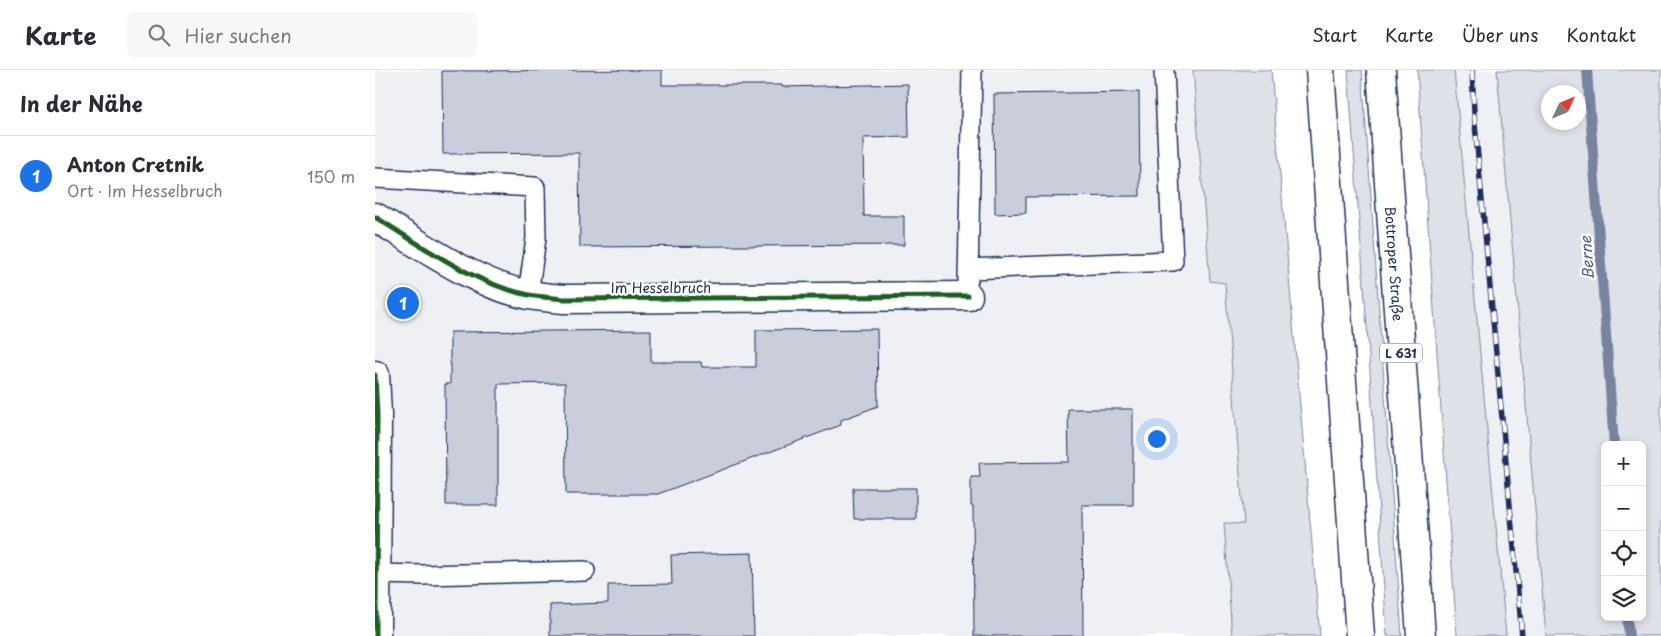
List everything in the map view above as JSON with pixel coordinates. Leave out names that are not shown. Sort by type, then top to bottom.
[{"type":"main road","points":[[1320,70],[1360,636]]},
{"type":"main road","name":"Bottroper Straße","points":[[1381,70],[1421,636]]},
{"type":"main road","name":"Im Hesselbruch","points":[[375,217],[463,270],[494,284],[528,295],[564,299],[968,296]]},
{"type":"main road","points":[[375,375],[377,414],[376,636]]},
{"type":"lane","points":[[968,296],[972,70]]},
{"type":"lane","points":[[968,269],[1173,261],[1164,70]]},
{"type":"lane","points":[[375,178],[535,187],[536,238],[528,295]]},
{"type":"lane","points":[[376,574],[422,575],[585,571]]},
{"type":"shaded area","points":[[375,70],[1193,70],[1210,281],[1225,283],[1244,525],[1225,524],[1232,636],[375,636]]},
{"type":"shaded area","points":[[1193,70],[1271,70],[1320,636],[1232,636],[1224,523],[1244,524],[1225,283],[1210,281]]},
{"type":"shaded area","points":[[1348,70],[1362,70],[1402,636],[1387,636]]},
{"type":"shaded area","points":[[1417,70],[1454,70],[1506,636],[1457,636]]},
{"type":"shaded area","points":[[1454,70],[1497,70],[1546,636],[1506,636]]},
{"type":"shaded area","points":[[1497,70],[1661,70],[1661,636],[1546,636]]},
{"type":"building","points":[[662,70],[662,85],[782,85],[782,87],[908,84],[909,137],[863,138],[864,216],[904,216],[904,245],[580,247],[579,153],[443,154],[442,71]]},
{"type":"building","points":[[1139,92],[1140,196],[1026,197],[1026,213],[995,214],[994,94]]},
{"type":"building","points":[[877,329],[878,406],[841,420],[841,425],[658,494],[566,494],[565,383],[498,384],[498,505],[446,505],[445,384],[450,384],[450,332],[651,330],[651,362],[701,362],[702,367],[756,367],[756,330]]},
{"type":"building","points":[[1068,409],[1133,409],[1133,505],[1082,505],[1083,636],[974,636],[971,477],[980,477],[979,463],[1069,462]]},
{"type":"building","points":[[853,488],[916,488],[916,519],[854,519]]},
{"type":"building","points":[[752,553],[754,636],[550,636],[550,605],[608,603],[608,585],[672,584],[671,555]]},
{"type":"waterway","name":"Berne","points":[[1587,70],[1614,441]]},
{"type":"waterway","name":"Berne","points":[[1627,621],[1629,636]]},
{"type":"railway","points":[[1472,70],[1474,113],[1522,636]]},
{"type":"cycle path","points":[[375,217],[449,263],[489,283],[529,295],[564,299],[968,296]]},
{"type":"cycle path","points":[[375,375],[377,414],[376,636]]},
{"type":"place","name":"Anton Cretnik","points":[[403,303]]}]
